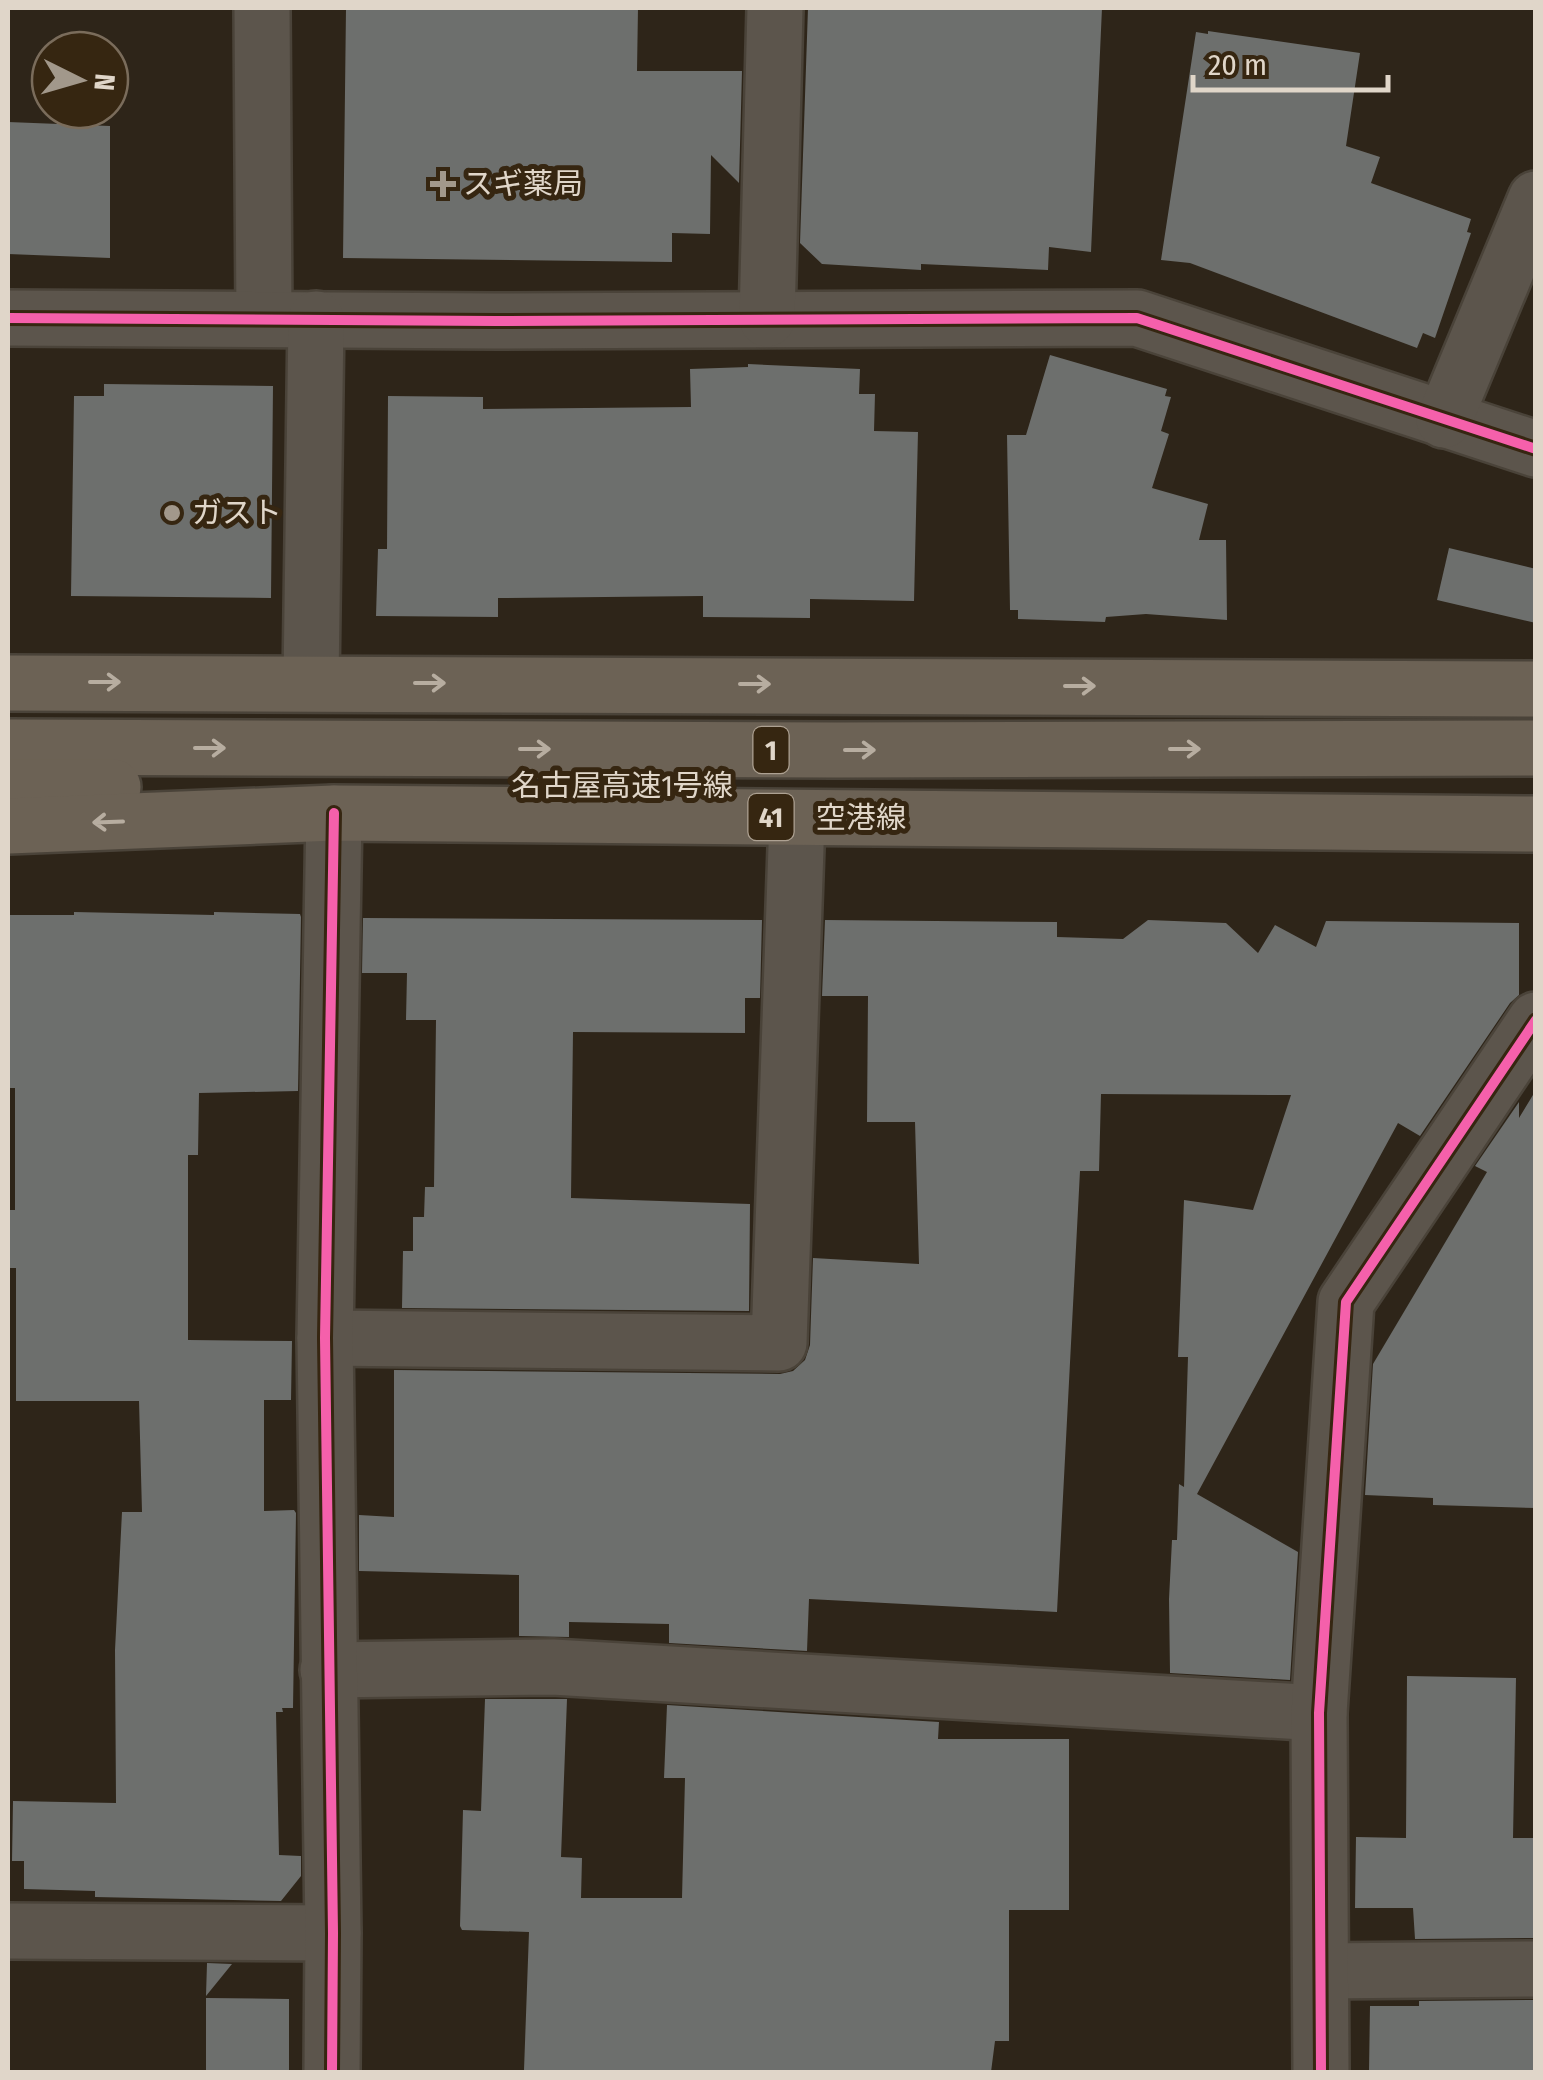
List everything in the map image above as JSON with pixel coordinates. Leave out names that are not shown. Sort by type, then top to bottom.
[{"type":"highway","points":[[8,683],[1536,689]]},
{"type":"highway","name":"名古屋高速1号線","points":[[8,747],[1536,748]]},
{"type":"highway","name":"名古屋高速1号線","points":[[8,787],[1536,790]]},
{"type":"highway","name":"空港線","points":[[8,826],[334,813],[1536,824]]},
{"type":"street","points":[[262,8],[290,319],[310,682]]},
{"type":"street","points":[[767,318],[774,8]]},
{"type":"street","points":[[1444,420],[1536,199]]},
{"type":"street","points":[[8,318],[1137,318],[1536,449]]},
{"type":"street","points":[[332,2072],[325,1338],[334,813]]},
{"type":"street","points":[[325,1338],[779,1343],[796,818]]},
{"type":"street","points":[[1321,2072],[1319,1713],[1346,1302],[1536,1020]]},
{"type":"street","points":[[328,1670],[553,1667],[1319,1713]]},
{"type":"street","points":[[8,1931],[333,1933]]},
{"type":"street","points":[[1322,1971],[1536,1969]]},
{"type":"building","points":[[346,8],[638,8],[637,71],[742,71],[739,183],[711,155],[710,234],[672,233],[672,262],[343,258]]},
{"type":"building","points":[[808,8],[1102,8],[1091,252],[1049,247],[1048,270],[921,264],[921,270],[822,264],[800,243]]},
{"type":"building","points":[[1196,32],[1360,53],[1346,146],[1380,157],[1371,183],[1471,219],[1467,232],[1471,233],[1435,338],[1423,333],[1417,348],[1190,263],[1161,260]]},
{"type":"building","points":[[8,122],[30,123],[30,130],[110,130],[110,258],[8,254]]},
{"type":"building","points":[[1050,355],[1167,389],[1165,396],[1171,397],[1161,431],[1169,434],[1152,488],[1208,504],[1199,540],[1226,540],[1227,620],[1146,614],[1106,617],[1105,622],[1018,619],[1018,610],[1010,610],[1007,435],[1026,435]]},
{"type":"building","points":[[748,364],[860,369],[859,394],[875,394],[874,431],[918,432],[914,601],[810,599],[810,618],[703,617],[703,596],[498,598],[498,617],[376,616],[378,549],[387,549],[388,396],[483,397],[483,409],[691,407],[690,369]]},
{"type":"building","name":"ガスト","points":[[104,384],[273,386],[271,598],[71,596],[74,396],[104,396]]},
{"type":"building","points":[[1449,548],[1536,569],[1536,623],[1437,600]]},
{"type":"building","points":[[214,912],[301,917],[298,1091],[199,1093],[198,1155],[188,1155],[188,1340],[292,1341],[291,1400],[264,1400],[264,1511],[296,1513],[293,1708],[276,1712],[279,1855],[301,1856],[301,1876],[281,1901],[95,1897],[95,1891],[24,1889],[24,1861],[12,1861],[13,1801],[116,1803],[115,1650],[122,1512],[142,1512],[139,1401],[16,1401],[16,1268],[8,1268],[8,1210],[15,1210],[15,1088],[8,1088],[8,915]]},
{"type":"building","points":[[363,918],[762,920],[760,998],[745,998],[745,1033],[573,1032],[571,1198],[750,1204],[749,1311],[402,1308],[403,1251],[413,1251],[413,1217],[424,1217],[425,1187],[434,1187],[436,1020],[406,1020],[407,973],[362,973]]},
{"type":"building","points":[[825,920],[1057,922],[1057,937],[1123,939],[1148,920],[1226,923],[1258,953],[1275,925],[1316,947],[1326,921],[1519,923],[1519,995],[1420,1136],[1398,1123],[1197,1494],[1298,1552],[1290,1680],[1170,1673],[1169,1599],[1179,1484],[1184,1487],[1188,1357],[1178,1357],[1184,1200],[1253,1210],[1291,1095],[1101,1094],[1099,1171],[1080,1171],[1057,1612],[809,1599],[807,1651],[669,1643],[669,1624],[569,1622],[569,1637],[519,1636],[519,1575],[359,1571],[359,1515],[394,1517],[394,1370],[780,1374],[793,1371],[805,1360],[810,1345],[813,1258],[919,1264],[915,1122],[867,1122],[868,996],[822,996]]},
{"type":"building","points":[[1536,1090],[1536,1508],[1433,1505],[1433,1498],[1365,1495],[1373,1364],[1487,1172],[1475,1166],[1519,1102],[1519,1118]]},
{"type":"building","points":[[1407,1676],[1516,1678],[1513,1838],[1536,1838],[1536,1938],[1415,1939],[1413,1908],[1355,1908],[1356,1837],[1406,1838]]},
{"type":"building","points":[[485,1699],[567,1699],[561,1857],[582,1858],[581,1898],[682,1898],[685,1778],[664,1778],[667,1705],[939,1722],[938,1739],[1069,1739],[1069,1910],[1009,1910],[1009,2041],[995,2041],[991,2072],[524,2070],[529,1932],[462,1930],[460,1926],[463,1810],[481,1811]]},
{"type":"building","points":[[207,1963],[232,1964],[206,1996]]},
{"type":"building","points":[[206,1998],[289,1999],[289,2072],[206,2072]]},
{"type":"building","points":[[1536,2000],[1536,2072],[1369,2072],[1370,2006],[1419,2006],[1419,2001]]},
{"type":"cycle path","points":[[8,318],[1137,318],[1536,449]]},
{"type":"cycle path","points":[[332,2072],[325,1338],[334,813]]},
{"type":"cycle path","points":[[1321,2072],[1319,1713],[1346,1302],[1536,1020]]},
{"type":"place","name":"スギ薬局","points":[[443,184]]},
{"type":"place","name":"ガスト","points":[[172,513]]}]
